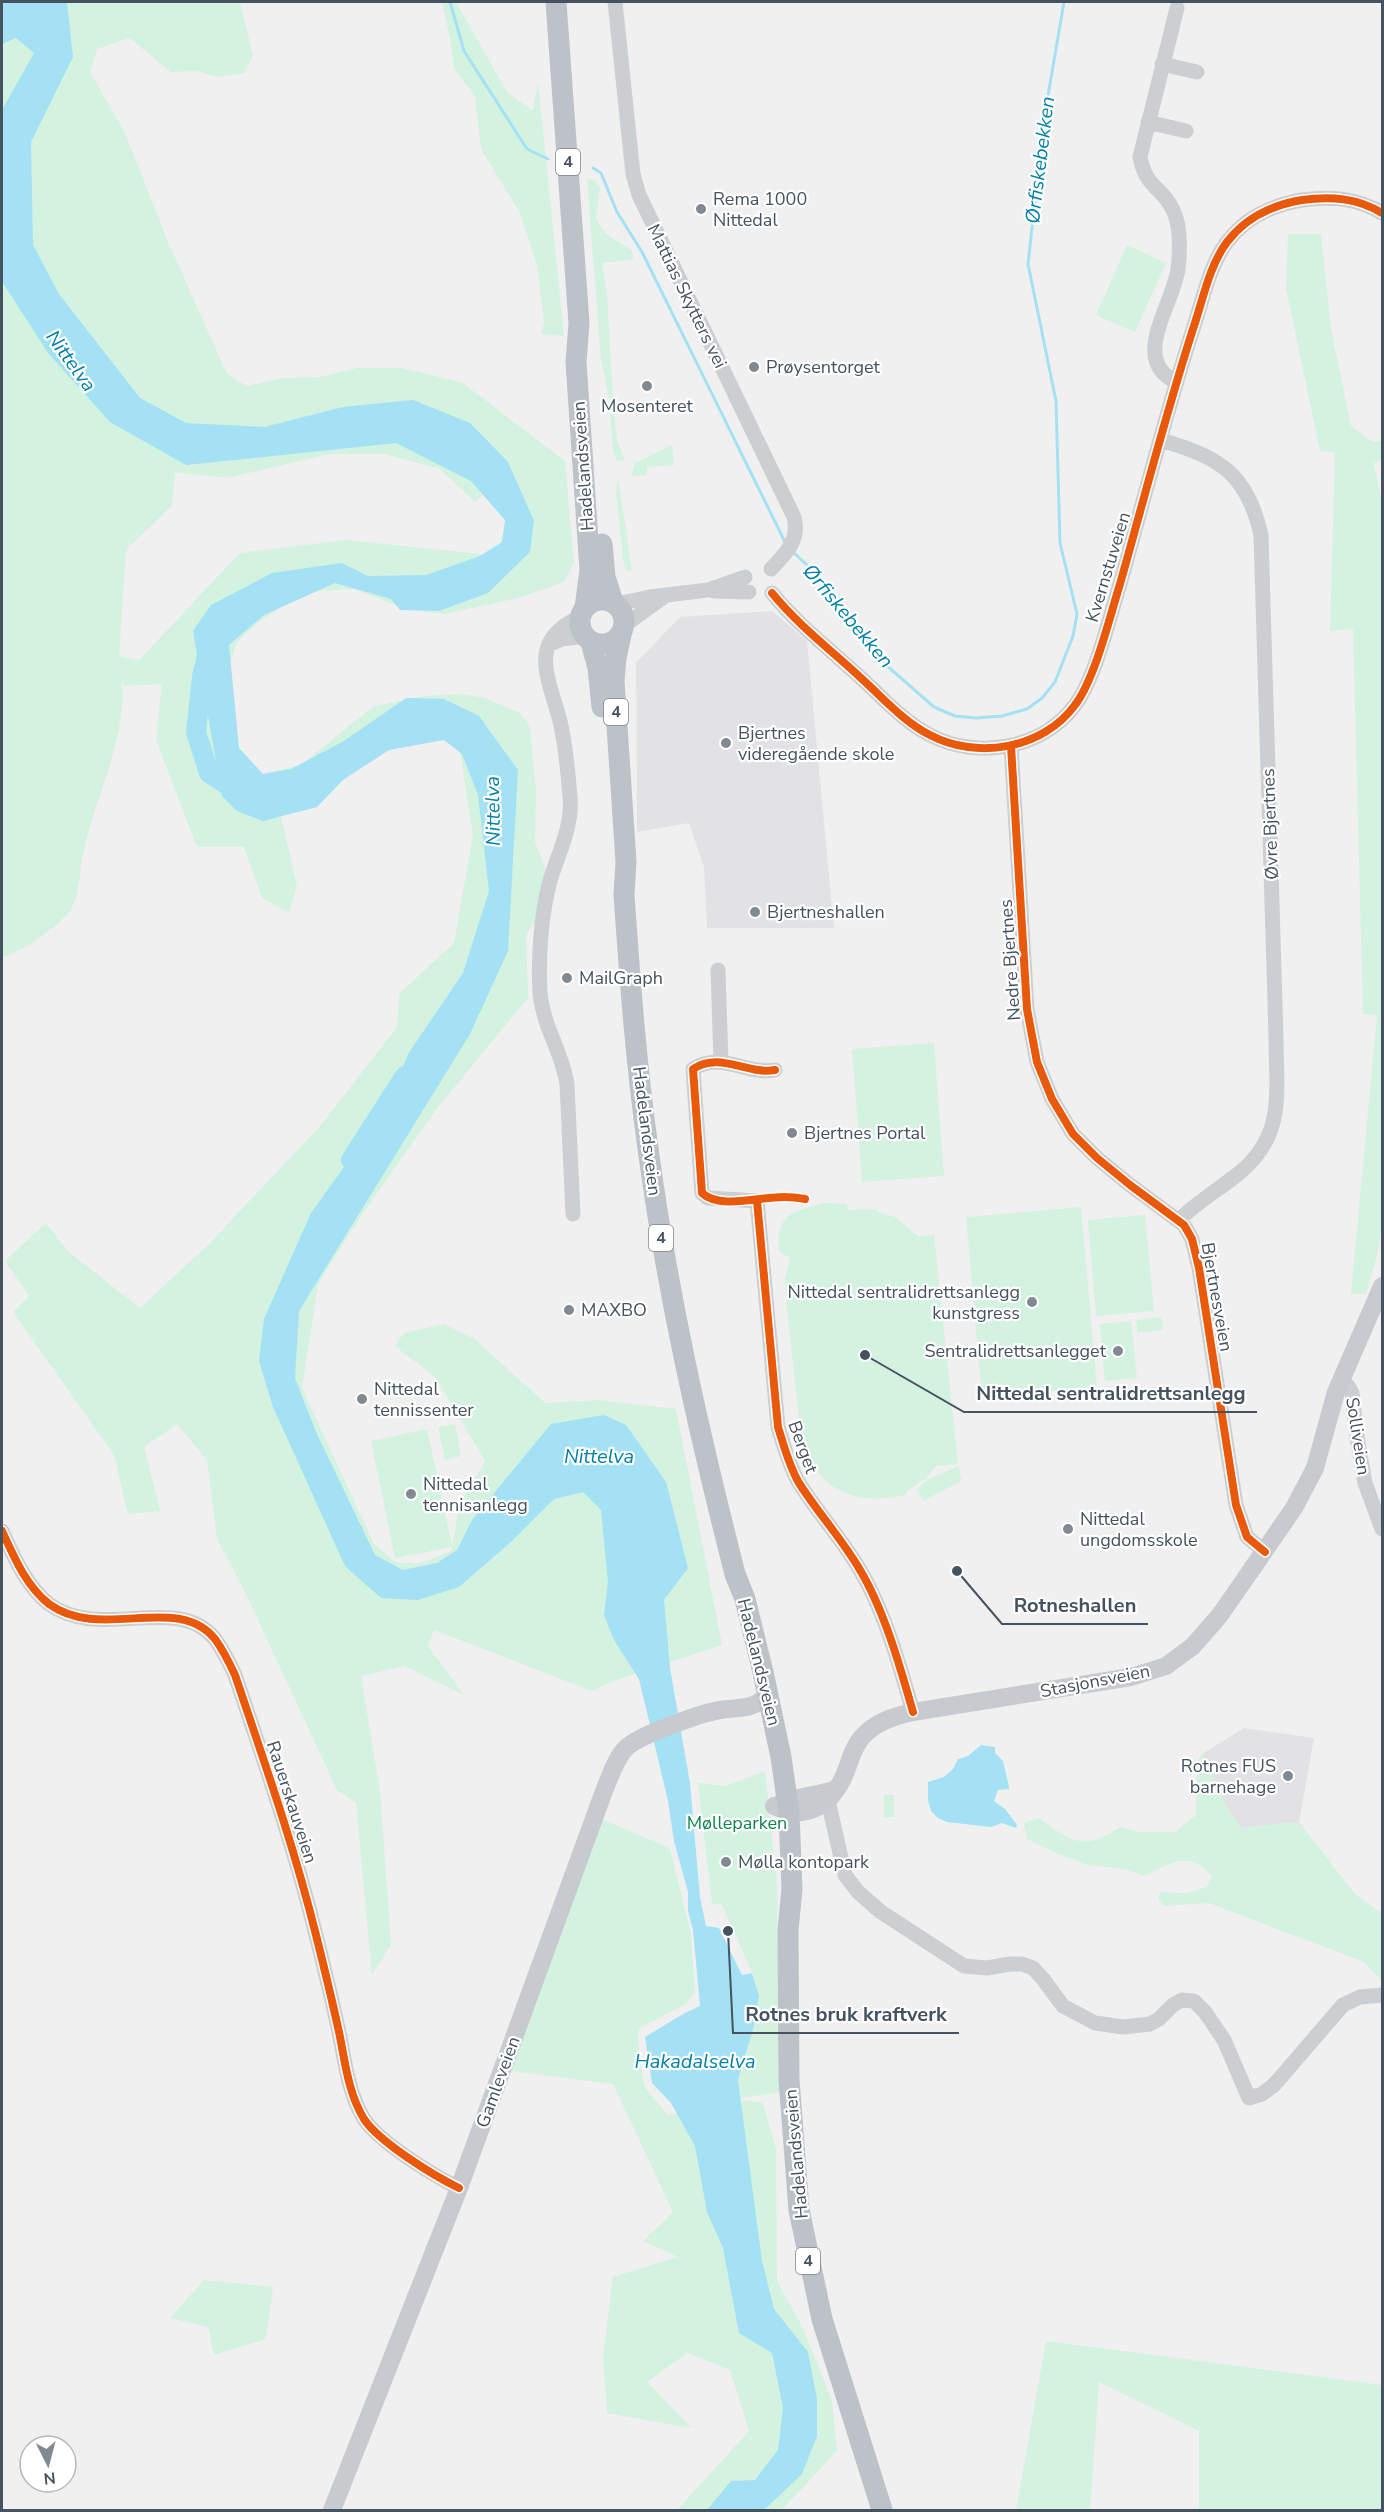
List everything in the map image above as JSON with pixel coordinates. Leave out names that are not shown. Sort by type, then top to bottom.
[{"type":"highway","name":"Hadelandsveien","points":[[556,2],[579,323],[576,362],[590,570],[585,626],[600,680],[614,858],[624,895]]},
{"type":"highway","name":"Hadelandsveien","points":[[579,323],[585,348],[605,577],[615,603]]},
{"type":"highway","points":[[615,603],[596,600],[585,626],[600,645],[610,643],[623,630]]},
{"type":"highway","name":"4","points":[[615,603],[622,611],[623,630]]},
{"type":"highway","name":"Hadelandsveien","points":[[623,630],[616,658],[614,681],[626,862],[624,895],[642,1098],[664,1252],[692,1398],[735,1574],[736,1603],[760,1698],[783,1806],[788,1930],[790,2104],[800,2217],[822,2319],[882,2511]]},
{"type":"main road","name":"Stasjonsveien","points":[[830,1794],[844,1776],[853,1751],[862,1737],[882,1722],[913,1712],[1144,1674],[1166,1666],[1193,1646],[1211,1627],[1294,1508],[1315,1468],[1340,1383],[1383,1286]]},
{"type":"main road","name":"Gamleveien","points":[[332,2511],[459,2188],[604,1791],[622,1753],[632,1743],[720,1710],[733,1701],[760,1698]]},
{"type":"main road","points":[[783,1806],[813,1809],[830,1794]]},
{"type":"street","name":"Mattias Skytters vei","points":[[615,2],[629,143],[636,186],[644,208],[788,501],[795,522],[794,539],[784,556],[771,570]]},
{"type":"street","points":[[1177,8],[1140,157],[1142,172],[1173,210],[1179,239],[1178,269],[1155,341],[1154,358],[1160,371],[1177,382]]},
{"type":"street","points":[[1162,64],[1197,72]]},
{"type":"street","points":[[1148,122],[1186,132]]},
{"type":"street","name":"Kvernstuveien","points":[[772,593],[833,652],[923,732],[941,741],[966,747],[1011,746],[1032,740],[1056,726],[1074,708],[1083,693],[1113,608],[1177,382],[1213,268],[1222,250],[1243,225],[1270,209],[1312,199],[1353,200],[1383,213]]},
{"type":"street","name":"Øvre Bjertnes","points":[[1161,440],[1207,455],[1225,468],[1249,498],[1261,535],[1276,1037],[1275,1117],[1266,1144],[1246,1167],[1191,1208],[1179,1220]]},
{"type":"street","points":[[615,603],[708,590],[746,577]]},
{"type":"street","points":[[708,590],[723,593],[749,592]]},
{"type":"street","points":[[623,630],[665,596]]},
{"type":"street","points":[[573,1214],[567,1084],[563,1065],[544,1018],[540,982],[540,956],[548,891],[567,832],[571,801],[562,732],[545,669],[545,656],[558,630],[585,626]]},
{"type":"street","name":"Nedre Bjertnes","points":[[1011,746],[1026,999],[1029,1027],[1037,1062],[1052,1099],[1077,1138],[1130,1185],[1179,1220]]},
{"type":"street","points":[[718,970],[721,1062]]},
{"type":"street","name":"Berget","points":[[775,1070],[762,1071],[721,1062],[707,1062],[693,1069],[702,1193],[708,1198],[757,1201],[778,1427],[781,1438],[799,1483],[861,1571],[886,1630],[913,1712]]},
{"type":"street","name":"Bjertnesveien","points":[[1179,1220],[1189,1232],[1197,1257],[1238,1512],[1247,1537],[1265,1552]]},
{"type":"street","name":"Solliveien","points":[[1340,1383],[1348,1386],[1352,1394],[1365,1483],[1383,1529]]},
{"type":"street","name":"Rauerskauveien","points":[[2,1531],[18,1564],[38,1594],[65,1613],[82,1619],[101,1621],[166,1617],[199,1626],[213,1637],[235,1675],[284,1819],[327,1981],[348,2076],[359,2110],[366,2122],[388,2142],[432,2173],[459,2188]]},
{"type":"street","points":[[830,1794],[845,1875],[858,1892],[881,1912],[964,1966],[987,1968],[1022,1964],[1033,1968],[1063,2006],[1095,2023],[1123,2027],[1150,2024],[1182,2000],[1194,2001],[1205,2012],[1224,2040],[1249,2098],[1262,2094],[1274,2085],[1343,2005],[1359,1996],[1383,1995]]},
{"type":"shaded area","name":"Bjertnes videregående skole","points":[[772,611],[807,641],[834,928],[707,928],[704,867],[689,823],[637,832],[636,663],[680,617]]},
{"type":"shaded area","points":[[1244,1728],[1314,1738],[1299,1822],[1241,1828],[1229,1812],[1202,1754]]},
{"type":"green space","points":[[2,2],[240,2],[253,56],[244,73],[218,77],[196,71],[171,72],[129,38],[97,49],[90,72],[125,133],[168,242],[227,374],[247,386],[282,378],[320,377],[357,368],[402,368],[463,383],[565,461],[574,563],[564,582],[518,598],[445,614],[405,609],[354,589],[318,591],[291,600],[259,622],[237,642],[229,667],[232,748],[262,774],[301,765],[374,706],[425,696],[457,694],[485,698],[520,713],[530,728],[536,790],[535,842],[551,882],[538,917],[526,934],[528,998],[438,1107],[363,1213],[318,1284],[302,1388],[374,1544],[397,1563],[421,1563],[451,1551],[452,1547],[395,1558],[371,1441],[427,1429],[452,1546],[460,1504],[485,1461],[435,1377],[395,1346],[404,1333],[444,1324],[476,1340],[545,1403],[597,1400],[676,1409],[722,1645],[613,1681],[592,1691],[434,1630],[428,1646],[464,1695],[404,1666],[361,1676],[380,1791],[391,1945],[372,1975],[356,1803],[337,1790],[245,1592],[217,1539],[207,1460],[177,1424],[144,1447],[160,1511],[128,1514],[114,1455],[13,1312],[29,1296],[5,1261],[46,1223],[69,1252],[140,1308],[209,1244],[321,1125],[397,1027],[399,994],[454,943],[473,835],[457,733],[400,724],[280,813],[297,885],[289,913],[262,898],[244,847],[197,847],[156,740],[162,684],[124,686],[122,679],[120,723],[116,744],[84,849],[74,903],[53,928],[21,950],[2,957]],"holes":[[[329,454],[385,454],[440,469],[475,502],[501,478],[520,518],[490,555],[346,540],[240,553],[139,660],[119,656],[126,550],[172,505],[175,472],[227,478]]]},
{"type":"green space","points":[[442,2],[456,2],[507,92],[533,111],[538,82],[564,336],[541,334],[544,323],[537,265],[520,213],[481,149],[475,97],[454,68]]},
{"type":"green space","points":[[587,179],[595,180],[600,188],[596,219],[606,234],[631,250],[635,259],[602,263],[607,296],[617,440],[625,460],[617,461],[613,451],[609,398],[601,359]]},
{"type":"green space","points":[[1288,234],[1321,234],[1331,329],[1351,426],[1373,442],[1382,441],[1382,459],[1374,463],[1382,504],[1382,1219],[1378,1252],[1366,1294],[1351,1294],[1377,1015],[1363,1014],[1353,629],[1330,631],[1335,452],[1320,451],[1286,288]]},
{"type":"green space","points":[[1127,245],[1166,263],[1135,332],[1096,315]]},
{"type":"green space","points":[[672,445],[674,465],[647,467],[647,475],[631,476],[635,463]]},
{"type":"green space","points":[[618,477],[632,571],[627,571],[624,566],[616,493]]},
{"type":"green space","points":[[934,1043],[944,1176],[862,1182],[852,1049]]},
{"type":"green space","points":[[826,1203],[847,1204],[848,1210],[877,1209],[878,1212],[895,1217],[918,1236],[934,1235],[958,1464],[936,1466],[926,1478],[906,1492],[906,1495],[872,1498],[858,1497],[844,1492],[831,1485],[820,1475],[802,1446],[786,1299],[785,1278],[790,1258],[779,1251],[779,1238],[784,1221],[789,1215]]},
{"type":"green space","name":"Nittedal sentralidrettsanlegg kunstgress","points":[[1081,1207],[1097,1387],[982,1397],[966,1217]]},
{"type":"green space","points":[[1145,1215],[1154,1311],[1096,1316],[1088,1220]]},
{"type":"green space","points":[[1162,1317],[1163,1330],[1138,1333],[1136,1320]]},
{"type":"green space","name":"Sentralidrettsanlegget","points":[[1131,1321],[1137,1378],[1105,1381],[1100,1324]]},
{"type":"green space","points":[[455,1424],[461,1456],[445,1460],[438,1427]]},
{"type":"green space","points":[[959,1466],[961,1481],[923,1501],[917,1489],[928,1479]]},
{"type":"green space","points":[[1202,1754],[1229,1812],[1241,1828],[1299,1822],[1356,1895],[1382,1913],[1382,1981],[1364,1962],[1209,1903],[1164,1906],[1158,1899],[1160,1892],[1187,1893],[1207,1887],[1212,1877],[1196,1863],[1180,1861],[1172,1863],[1144,1876],[1125,1869],[1088,1865],[1027,1839],[1024,1823],[1039,1818],[1078,1841],[1097,1840],[1120,1827],[1140,1832],[1175,1832],[1196,1815],[1197,1761]]},
{"type":"green space","name":"Mølleparken","points":[[765,1771],[777,1885],[780,2092],[733,2099],[733,2082],[742,2068],[759,1996],[752,1972],[722,1905],[712,1903],[698,1783],[726,1786]]},
{"type":"green space","points":[[884,1795],[894,1795],[894,1817],[884,1817]]},
{"type":"green space","points":[[597,1817],[670,1848],[691,1934],[695,1991],[686,2004],[638,2029],[639,2061],[646,2089],[668,2115],[747,2101],[763,2103],[776,2150],[777,2281],[803,2328],[832,2401],[837,2451],[782,2510],[677,2510],[749,2431],[730,2370],[687,2353],[647,2382],[692,2428],[607,2413],[603,2355],[613,2277],[678,2257],[643,2241],[673,2212],[613,2084],[504,2070]]},
{"type":"green space","points":[[204,2280],[273,2287],[266,2339],[214,2355],[208,2327],[170,2318]]},
{"type":"green space","points":[[1046,2341],[1382,2385],[1382,2510],[1199,2510],[1199,2431],[1099,2382],[1090,2510],[1016,2510]]},
{"type":"water","name":"Nittelva","points":[[2,2],[67,2],[73,57],[31,142],[33,245],[59,294],[140,398],[186,423],[264,427],[343,407],[413,400],[470,423],[508,462],[534,521],[530,552],[488,593],[439,611],[400,610],[391,599],[335,583],[264,615],[229,645],[239,748],[263,774],[291,769],[344,741],[406,698],[444,699],[479,716],[518,770],[508,951],[470,1034],[299,1311],[295,1378],[316,1432],[375,1555],[403,1570],[437,1563],[457,1550],[472,1520],[551,1424],[604,1415],[626,1425],[666,1482],[688,1568],[664,1600],[670,1668],[690,1783],[700,1897],[706,1926],[719,1928],[742,1975],[752,1973],[759,1996],[755,2022],[738,2080],[762,2261],[774,2309],[808,2352],[817,2399],[817,2436],[802,2474],[764,2510],[707,2510],[731,2481],[755,2480],[778,2450],[783,2408],[772,2353],[739,2333],[723,2248],[707,2212],[695,2146],[671,2103],[652,2083],[645,2037],[700,2006],[693,1930],[688,1911],[688,1892],[674,1841],[668,1801],[639,1679],[614,1640],[604,1615],[608,1582],[601,1510],[583,1492],[554,1499],[512,1541],[459,1587],[418,1600],[381,1598],[345,1566],[273,1407],[259,1361],[264,1319],[311,1213],[388,1106],[408,1054],[463,973],[489,891],[478,795],[462,754],[444,740],[389,750],[343,780],[317,807],[263,821],[237,811],[222,796],[193,631],[211,605],[272,573],[342,563],[368,576],[426,575],[480,556],[502,542],[505,520],[471,481],[396,443],[186,465],[110,422],[48,353],[3,283],[2,110],[34,53],[16,38],[2,44]]},
{"type":"water","points":[[981,1745],[995,1747],[995,1753],[1003,1761],[1009,1789],[998,1790],[994,1801],[1005,1809],[1017,1825],[1016,1828],[1002,1823],[991,1827],[947,1822],[938,1818],[931,1811],[928,1800],[928,1782],[944,1777],[953,1769],[958,1759],[968,1756]]},
{"type":"waterway","name":"Ørfiskebekken","points":[[450,2],[464,51],[527,149],[548,159]]},
{"type":"waterway","name":"Ørfiskebekken","points":[[792,551],[822,579],[844,606],[877,657],[934,707],[955,716],[976,718],[1002,716],[1027,709],[1042,698],[1055,682],[1073,636],[1077,614],[1060,543],[1056,401],[1028,264],[1044,119],[1064,2]]},
{"type":"waterway","name":"Ørfiskebekken","points":[[593,168],[601,173],[617,212],[642,252],[786,544]]},
{"type":"waterway","name":"Nittelva","points":[[208,651],[202,677],[196,732],[209,773],[241,794]]},
{"type":"waterway","name":"Nittelva","points":[[351,1160],[405,1076]]},
{"type":"cycle path","points":[[772,593],[804,627],[920,730],[948,743],[988,748],[1008,746],[1045,732],[1062,720],[1075,705],[1095,664],[1183,361],[1207,284],[1221,251],[1234,233],[1251,219],[1291,202],[1344,199],[1363,204],[1382,213]]},
{"type":"cycle path","points":[[1011,746],[1027,1009],[1037,1062],[1052,1099],[1073,1134],[1097,1158],[1184,1225],[1192,1239],[1199,1268],[1236,1505],[1247,1537],[1265,1552]]},
{"type":"cycle path","points":[[775,1070],[765,1071],[713,1062],[693,1069],[702,1193],[719,1201],[777,1197],[805,1199]]},
{"type":"cycle path","points":[[757,1201],[778,1427],[799,1483],[846,1548],[869,1586],[891,1639],[913,1712]]},
{"type":"cycle path","points":[[2,1531],[27,1580],[49,1604],[70,1614],[92,1619],[159,1617],[180,1619],[199,1626],[218,1643],[235,1675],[288,1836],[319,1947],[354,2099],[364,2119],[382,2138],[422,2167],[459,2188]]},
{"type":"place","name":"Rema 1000 Nittedal","points":[[701,209]]},
{"type":"place","name":"Prøysentorget","points":[[754,367]]},
{"type":"place","name":"Mosenteret","points":[[647,386]]},
{"type":"place","name":"Bjertnes videregående skole","points":[[726,743]]},
{"type":"place","name":"Bjertneshallen","points":[[755,912]]},
{"type":"place","name":"MailGraph","points":[[567,978]]},
{"type":"place","name":"Bjertnes Portal","points":[[792,1133]]},
{"type":"place","name":"Nittedal sentralidrettsanlegg kunstgress","points":[[1032,1302]]},
{"type":"place","name":"MAXBO","points":[[569,1310]]},
{"type":"place","name":"Sentralidrettsanlegget","points":[[1118,1351]]},
{"type":"place","name":"Nittedal sentralidrettsanlegg","points":[[865,1355]]},
{"type":"place","name":"Nittedal tennissenter","points":[[362,1399]]},
{"type":"place","name":"Nittedal tennisanlegg","points":[[411,1494]]},
{"type":"place","name":"Nittedal ungdomsskole","points":[[1068,1529]]},
{"type":"place","name":"Rotneshallen","points":[[957,1571]]},
{"type":"place","name":"Rotnes FUS barnehage","points":[[1288,1776]]},
{"type":"place","name":"Mølla kontopark","points":[[726,1862]]},
{"type":"place","name":"Rotnes bruk kraftverk","points":[[728,1931]]},
{"type":"water label","name":"Hakadalselva","points":[[695,2061]]}]
